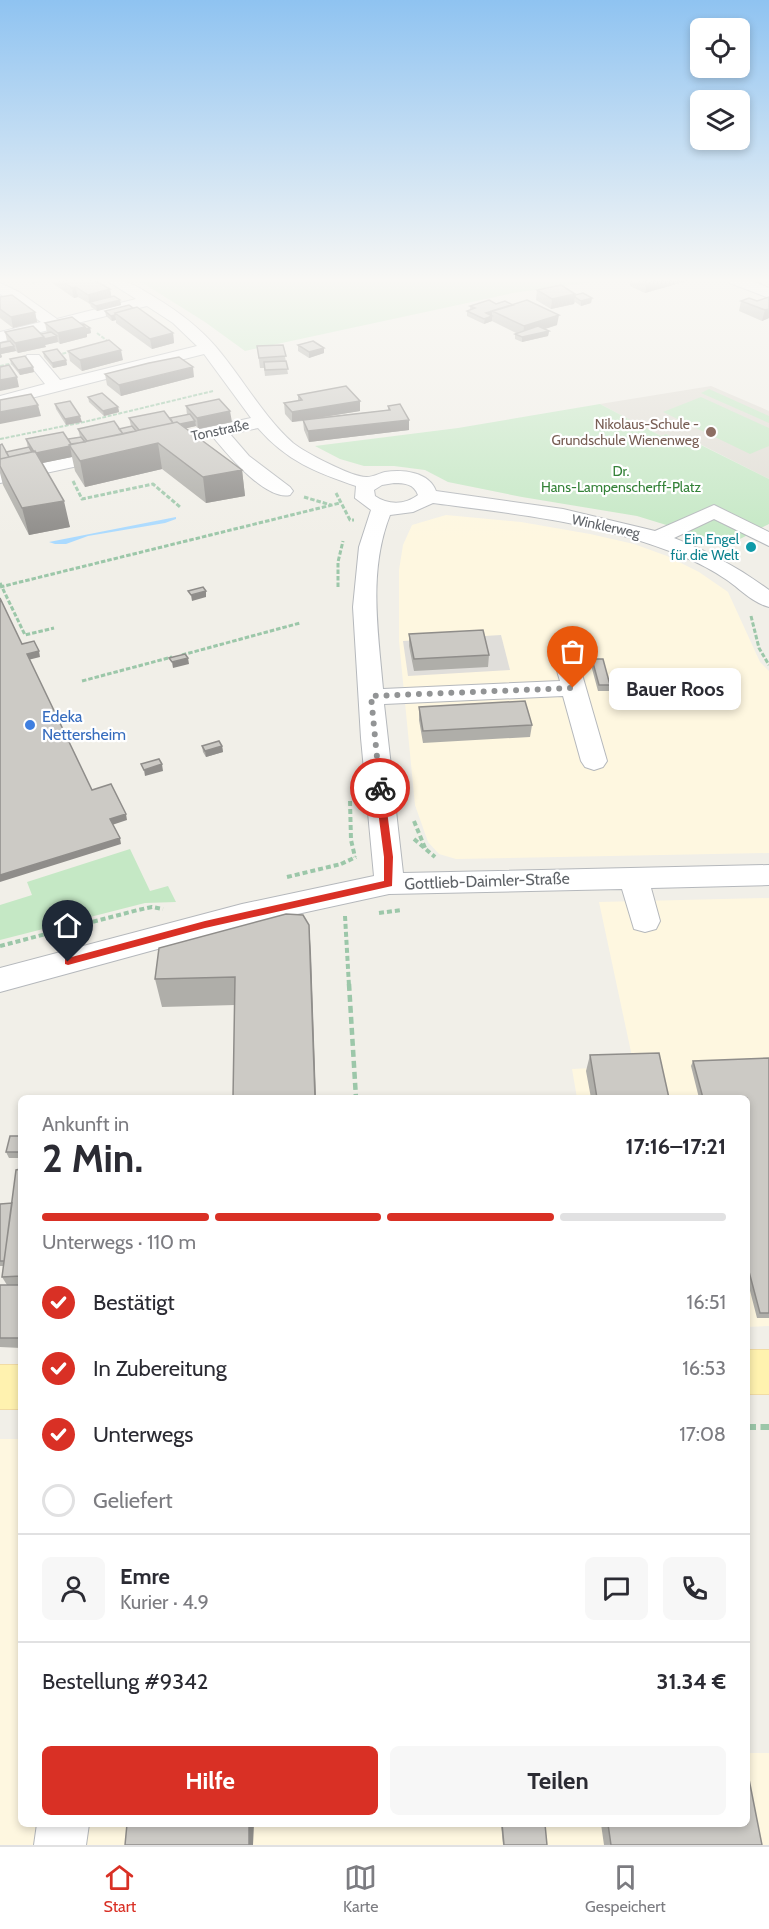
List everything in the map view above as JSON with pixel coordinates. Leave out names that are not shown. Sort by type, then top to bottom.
[{"type":"main road","points":[[750,1372],[769,1372]]},
{"type":"main road","points":[[0,1387],[18,1387]]},
{"type":"street","points":[[39,366],[56,387]]},
{"type":"street","points":[[0,401],[137,366]]},
{"type":"street","points":[[222,366],[264,421],[290,450],[331,471],[368,484]]},
{"type":"street","name":"Tonstraße","points":[[0,477],[264,421]]},
{"type":"street","points":[[218,431],[242,460],[283,491]]},
{"type":"street","points":[[383,478],[407,478],[424,485],[428,496],[423,501],[407,508],[383,507],[365,498],[364,489],[368,484],[383,478]]},
{"type":"street","name":"Winklerweg","points":[[428,496],[608,524],[657,538],[709,559],[737,575],[769,600]]},
{"type":"street","points":[[383,507],[367,556],[363,588],[389,884]]},
{"type":"street","points":[[657,538],[714,512],[769,540]]},
{"type":"street","points":[[565,657],[594,761]]},
{"type":"street","points":[[371,696],[573,688]]},
{"type":"street","name":"Gottlieb-Daimler-Straße","points":[[0,980],[205,925],[344,902],[389,884],[769,875]]},
{"type":"street","points":[[633,877],[645,921]]},
{"type":"street","points":[[60,1845],[63,1827]]},
{"type":"path","points":[[0,439],[84,422],[220,389]]},
{"type":"path","points":[[63,464],[82,499],[153,484],[180,507]]},
{"type":"path","points":[[54,628],[25,635],[0,586],[340,503]]},
{"type":"path","points":[[750,612],[752,630],[763,659],[769,665]]},
{"type":"path","points":[[82,681],[300,623]]},
{"type":"path","points":[[355,857],[344,902],[356,1095]]},
{"type":"path","points":[[284,878],[344,902]]},
{"type":"path","points":[[0,946],[138,910],[152,907],[164,909]]},
{"type":"path","points":[[367,915],[413,909]]},
{"type":"path","points":[[750,1427],[769,1427]]},
{"type":"shaded area","name":"Nikolaus-Schule - Grundschule Wienenweg","points":[[711,386],[769,411],[769,479],[692,440],[684,443],[661,436],[600,404]]},
{"type":"shaded area","points":[[446,515],[521,522],[634,544],[667,556],[699,572],[728,592],[760,662],[769,671],[769,853],[456,859],[439,854],[428,842],[415,805],[399,641],[399,570],[403,545],[412,525]]},
{"type":"shaded area","points":[[501,635],[510,670],[408,676],[403,641]]},
{"type":"shaded area","points":[[769,898],[769,1326],[750,1327],[750,1095],[576,1095],[572,1069],[634,1066],[599,902]]},
{"type":"shaded area","points":[[0,1439],[18,1439],[18,1827],[750,1827],[750,1753],[769,1753],[769,1845],[0,1845]]},
{"type":"green space","points":[[709,389],[769,416],[769,423],[701,393]]},
{"type":"green space","points":[[701,397],[769,428],[769,446],[750,454],[663,412]]},
{"type":"green space","name":"Dr. Hans-Lampenscherff-Platz","points":[[600,404],[661,436],[666,434],[684,443],[691,440],[769,479],[769,524],[738,540],[712,539],[637,516],[448,482],[425,470],[394,466],[364,466],[340,459],[315,446],[458,428]]},
{"type":"green space","points":[[130,849],[150,891],[168,886],[176,902],[145,903],[0,940],[0,905],[32,895],[27,882]]},
{"type":"water","points":[[176,517],[165,523],[88,536],[66,544],[49,542]]},
{"type":"building","points":[[10,366],[17,377],[0,380],[0,367]]},
{"type":"building","points":[[15,366],[33,367],[18,370]]},
{"type":"building","points":[[137,366],[193,367],[119,385],[105,374]]},
{"type":"building","points":[[265,366],[287,366],[288,369],[265,370]]},
{"type":"building","points":[[346,386],[360,401],[292,412],[284,403],[302,400],[298,395]]},
{"type":"building","points":[[102,393],[118,407],[103,411],[88,397]]},
{"type":"building","points":[[31,394],[38,405],[0,412],[0,400]]},
{"type":"building","points":[[219,399],[230,411],[197,418],[186,406]]},
{"type":"building","points":[[70,401],[80,416],[65,419],[55,404]]},
{"type":"building","points":[[400,404],[409,420],[308,431],[303,420],[390,410],[388,406]]},
{"type":"building","points":[[164,411],[173,423],[139,430],[129,418]]},
{"type":"building","points":[[190,414],[195,421],[180,424],[173,423],[170,418]]},
{"type":"building","points":[[114,421],[123,434],[87,441],[78,429]]},
{"type":"building","points":[[177,422],[242,470],[203,477],[158,443],[80,461],[69,445]]},
{"type":"building","points":[[132,426],[136,431],[123,434],[119,429]]},
{"type":"building","points":[[63,432],[70,446],[36,453],[26,439]]},
{"type":"building","points":[[81,437],[85,442],[71,444],[68,439]]},
{"type":"building","points":[[2,444],[9,457],[0,459],[0,445]]},
{"type":"building","points":[[29,447],[32,452],[9,457],[6,452]]},
{"type":"building","points":[[35,451],[64,501],[22,508],[0,466],[0,459]]},
{"type":"building","points":[[203,587],[206,591],[191,595],[188,591]]},
{"type":"building","name":"Edeka Nettersheim","points":[[0,598],[22,644],[34,641],[39,651],[27,654],[92,790],[111,784],[126,814],[110,819],[120,838],[0,875]]},
{"type":"building","points":[[483,630],[489,655],[414,659],[409,634]]},
{"type":"building","points":[[185,654],[188,658],[172,662],[169,658]]},
{"type":"building","points":[[592,659],[603,659],[610,685],[599,685]]},
{"type":"building","points":[[525,701],[532,725],[423,731],[419,707]]},
{"type":"building","points":[[219,741],[222,746],[205,751],[202,746]]},
{"type":"building","points":[[159,759],[162,764],[144,770],[141,764]]},
{"type":"building","points":[[286,914],[303,915],[309,925],[315,1095],[233,1095],[235,977],[155,979],[159,948]]},
{"type":"building","points":[[659,1053],[668,1095],[597,1095],[590,1055]]},
{"type":"building","points":[[769,1058],[769,1313],[760,1313],[750,1275],[750,1095],[702,1095],[693,1061]]},
{"type":"building","points":[[10,1136],[18,1136],[18,1152],[6,1152]]},
{"type":"building","points":[[16,1170],[18,1170],[18,1276],[2,1277]]},
{"type":"building","points":[[12,1203],[4,1261],[0,1261],[0,1204]]},
{"type":"building","points":[[0,1285],[18,1285],[18,1338],[0,1338]]},
{"type":"building","points":[[750,1784],[762,1845],[611,1845],[608,1827],[750,1827]]},
{"type":"building","points":[[127,1827],[249,1827],[249,1845],[125,1845]]},
{"type":"building","points":[[502,1827],[545,1827],[547,1845],[504,1845]]},
{"type":"way so far","points":[[380,788],[371,696],[573,688]]},
{"type":"place","name":"Nikolaus-Schule - Grundschule Wienenweg","points":[[711,432]]},
{"type":"place","name":"Ein Engel für die Welt","points":[[751,547]]},
{"type":"place","name":"Bauer Roos","points":[[573,688]]},
{"type":"place","name":"Edeka Nettersheim","points":[[30,725]]},
{"type":"route","points":[[68,962],[205,925],[344,892],[389,884],[380,788]]}]
